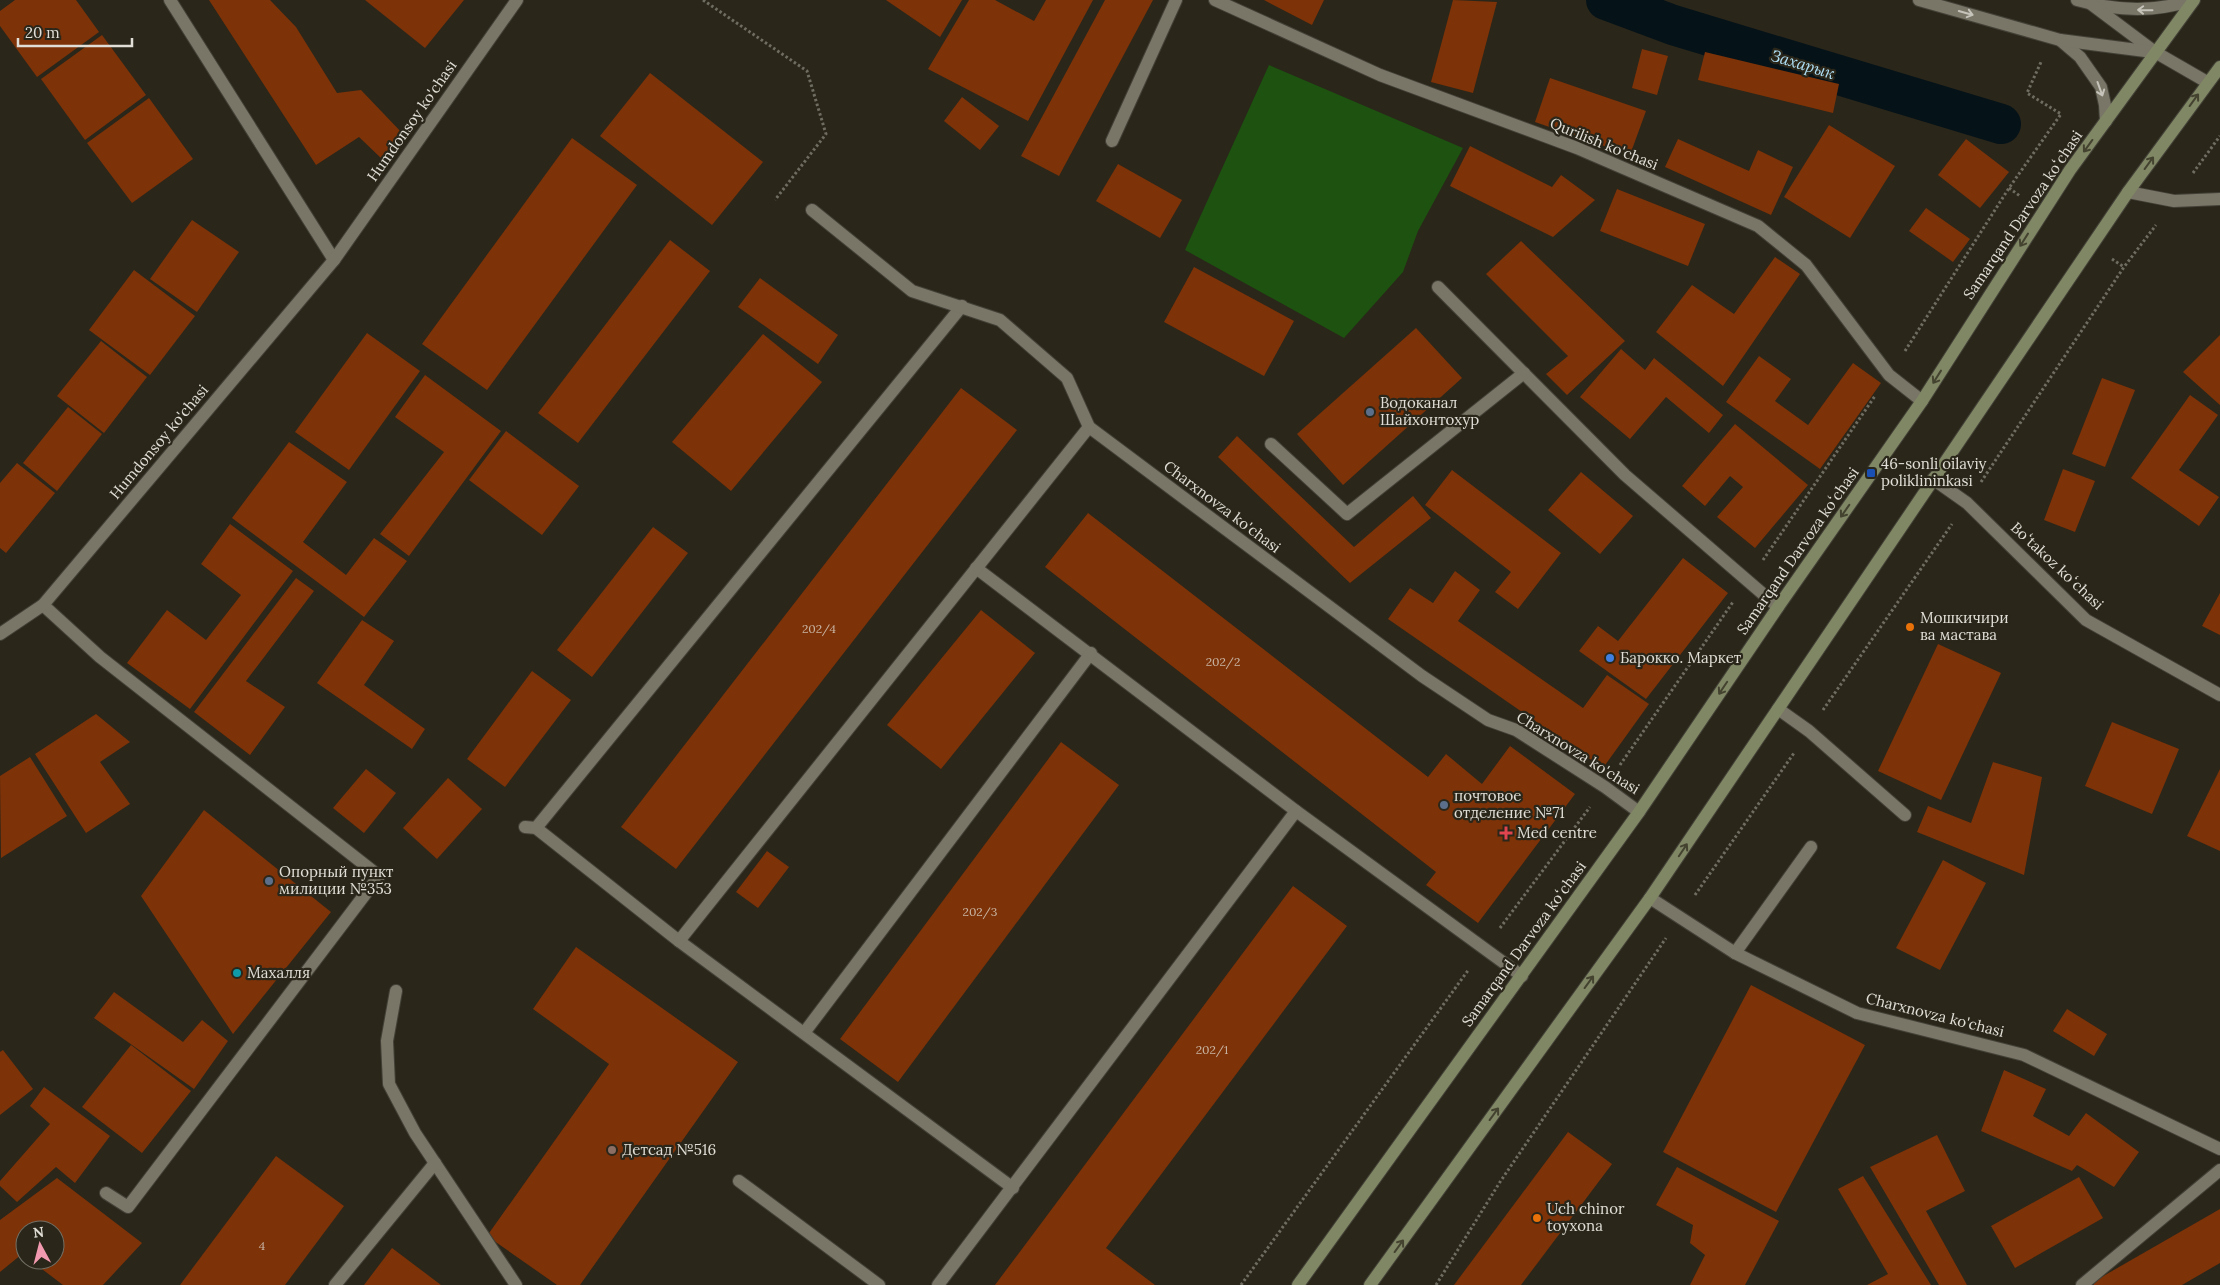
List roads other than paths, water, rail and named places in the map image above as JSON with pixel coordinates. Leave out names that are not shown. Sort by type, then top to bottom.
[{"type":"main road","name":"Samarqand Darvoza koʻchasi","points":[[1298,1285],[1639,812],[1778,607],[1922,401],[2070,170],[2193,0]]},
{"type":"main road","points":[[1370,1285],[1650,898],[2128,192],[2220,66]]},
{"type":"street","points":[[170,0],[334,260]]},
{"type":"street","name":"Humdonsoy ko'chasi","points":[[0,634],[43,605],[334,260],[517,0]]},
{"type":"street","points":[[1112,141],[1176,0]]},
{"type":"street","name":"Qurilish ko'chasi","points":[[1215,0],[1380,75],[1577,148],[1758,226],[1806,266],[1889,375],[1922,401]]},
{"type":"street","points":[[1919,0],[2060,40],[2155,52]]},
{"type":"street","points":[[2077,0],[2091,4],[2147,10],[2170,8],[2193,0]]},
{"type":"street","points":[[2091,4],[2155,52],[2207,82]]},
{"type":"street","points":[[2060,40],[2080,57],[2096,79],[2105,105],[2106,121]]},
{"type":"street","points":[[2128,192],[2174,200],[2220,199]]},
{"type":"street","name":"Charxnovza ko'chasi","points":[[812,210],[912,291],[1000,320],[1067,378],[1089,427],[1422,676],[1488,720],[1516,730],[1605,787],[1639,812]]},
{"type":"street","points":[[1438,287],[1626,474],[1778,607]]},
{"type":"street","points":[[962,306],[530,828],[679,941],[1013,1188]]},
{"type":"street","points":[[1271,444],[1347,514],[1524,373]]},
{"type":"street","points":[[679,941],[1089,427]]},
{"type":"street","name":"Boʻtakoz koʻchasi","points":[[1932,480],[1967,503],[2086,620],[2220,695]]},
{"type":"street","points":[[976,568],[1091,653],[1296,811],[1522,976]]},
{"type":"street","points":[[43,605],[100,657],[379,876],[128,1207],[106,1193]]},
{"type":"street","points":[[804,1033],[1091,653]]},
{"type":"street","points":[[1778,709],[1809,731],[1905,815]]},
{"type":"street","points":[[938,1285],[1296,811]]},
{"type":"street","points":[[1736,953],[1811,847]]},
{"type":"street","name":"Charxnovza ko'chasi","points":[[1650,898],[1736,953],[1858,1013],[2024,1055],[2220,1150]]},
{"type":"street","points":[[396,991],[387,1041],[389,1084],[415,1133],[509,1282]]},
{"type":"street","points":[[335,1285],[435,1163]]},
{"type":"street","points":[[2082,1285],[2220,1170]]},
{"type":"street","points":[[738,1181],[879,1285]]},
{"type":"waterway","name":"Захарык","points":[[1606,0],[1673,25],[2001,124]]},
{"type":"place","name":"Водоканал Шайхонтохур","points":[[1370,412]]},
{"type":"place","name":"46-sonli oilaviy poliklininkasi","points":[[1871,473]]},
{"type":"place","name":"Мошкичири ва мастава","points":[[1910,627]]},
{"type":"place","name":"Барокко. Маркет","points":[[1610,658]]},
{"type":"place","name":"почтовое отделение №71","points":[[1444,805]]},
{"type":"place","name":"Med centre","points":[[1506,833]]},
{"type":"place","name":"Опорный пункт милиции №353","points":[[269,881]]},
{"type":"place","name":"Махалля","points":[[237,973]]},
{"type":"place","name":"Детсад №516","points":[[612,1150]]},
{"type":"place","name":"Uch chinor toyxona","points":[[1537,1218]]}]
